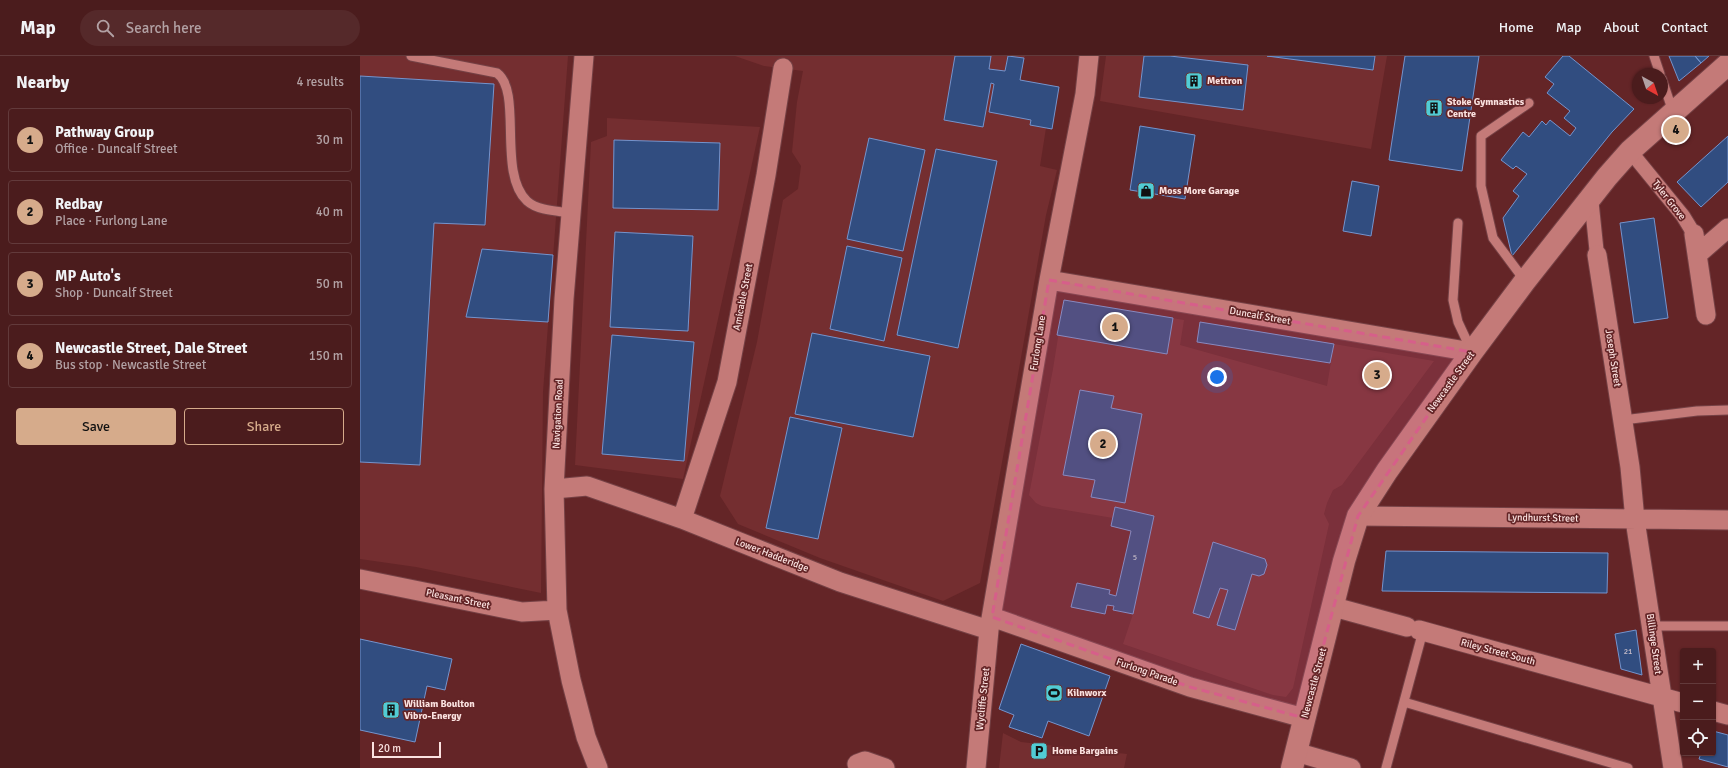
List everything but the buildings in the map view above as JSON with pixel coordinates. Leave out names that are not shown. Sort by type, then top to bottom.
[{"type":"main road","name":"Newcastle Street","points":[[1294,760],[1334,607],[1344,561],[1358,516],[1387,471],[1472,352],[1525,281],[1607,177],[1630,151],[1728,64]]},
{"type":"street","name":"Navigation Road","points":[[584,56],[564,307],[554,489],[557,610],[571,680],[586,737],[598,768]]},
{"type":"street","name":"Furlong Lane","points":[[991,623],[1049,280],[1085,94],[1089,56]]},
{"type":"street","name":"Amicable Street","points":[[682,519],[727,382],[766,175],[785,62]]},
{"type":"street","name":"Tyler Grove","points":[[1630,151],[1683,216],[1694,234],[1706,315]]},
{"type":"street","name":"Joseph Street","points":[[1591,197],[1597,255],[1630,467],[1635,520]]},
{"type":"street","points":[[1698,254],[1728,228]]},
{"type":"street","name":"Duncalf Street","points":[[1049,280],[1472,352]]},
{"type":"street","name":"Lower Hadderidge","points":[[554,489],[587,486],[682,519],[840,582],[991,623]]},
{"type":"street","name":"Lyndhurst Street","points":[[1358,516],[1728,520]]},
{"type":"street","name":"Billinge Street","points":[[1635,520],[1673,768]]},
{"type":"street","name":"Pleasant Street","points":[[360,579],[522,612],[557,610]]},
{"type":"street","name":"Riley Street South","points":[[1334,607],[1680,702]]},
{"type":"street","name":"Furlong Parade","points":[[991,623],[1190,687],[1304,718]]},
{"type":"street","name":"Wycliffe Street","points":[[976,768],[991,623]]},
{"type":"street","points":[[1716,712],[1728,715]]},
{"type":"street","points":[[1294,760],[1351,768]]},
{"type":"street","points":[[856,766],[865,761],[885,768]]},
{"type":"lane","points":[[412,56],[497,73],[501,76],[508,90],[513,169],[517,186],[527,201],[537,207],[571,213]]},
{"type":"lane","points":[[1654,56],[1658,68]]},
{"type":"lane","points":[[1668,97],[1673,112]]},
{"type":"lane","points":[[1525,281],[1493,238],[1481,186],[1481,136],[1529,103]]},
{"type":"lane","points":[[1458,223],[1453,300],[1458,322],[1472,352]]},
{"type":"lane","points":[[1623,420],[1697,411],[1728,410]]},
{"type":"lane","points":[[1651,626],[1728,626]]},
{"type":"lane","points":[[1386,768],[1404,702],[1416,629]]},
{"type":"lane","points":[[1404,702],[1628,768]]},
{"type":"highlighted area","points":[[1049,280],[1472,352],[1358,516],[1304,718],[1190,687],[992,617]]},
{"type":"shaded area","points":[[360,56],[568,56],[543,392],[541,593],[416,567],[360,559]]},
{"type":"shaded area","points":[[735,56],[1025,56],[1020,80],[1059,87],[1052,129],[1046,128],[1040,166],[1057,170],[1046,215],[980,583],[943,601],[820,558],[738,524],[720,496],[757,342],[783,200],[798,189],[801,166],[792,152],[797,102],[803,71],[764,66]]},
{"type":"shaded area","points":[[1106,56],[1387,56],[1371,149],[1100,101]]},
{"type":"shaded area","points":[[607,118],[760,127],[683,479],[575,465],[591,142],[607,136]]},
{"type":"shaded area","points":[[1064,300],[1184,320],[1180,345],[1327,386],[1334,344],[1434,361],[1342,485],[1333,490],[1327,503],[1324,514],[1329,524],[1293,688],[1286,697],[1273,695],[1123,644],[1133,614],[1154,516],[1115,507],[1113,518],[1042,506],[1036,503],[1029,495],[1053,369]]},
{"type":"shaded area","points":[[1003,733],[1021,742],[1127,754],[1124,768],[999,768]]},
{"type":"place","name":"Mettron","points":[[1194,81]]},
{"type":"place","name":"Stoke Gymnastics Centre","points":[[1434,108]]},
{"type":"place","name":"Newcastle Street, Dale Street","points":[[1676,130]]},
{"type":"place","name":"Moss More Garage","points":[[1146,191]]},
{"type":"place","name":"Pathway Group","points":[[1115,327]]},
{"type":"place","name":"MP Auto's","points":[[1377,375]]},
{"type":"place","name":"Redbay","points":[[1103,444]]},
{"type":"place","name":"Kilnworx","points":[[1054,693]]},
{"type":"place","name":"William Boulton Vibro-Energy","points":[[391,710]]},
{"type":"place","name":"Home Bargains","points":[[1039,751]]}]
